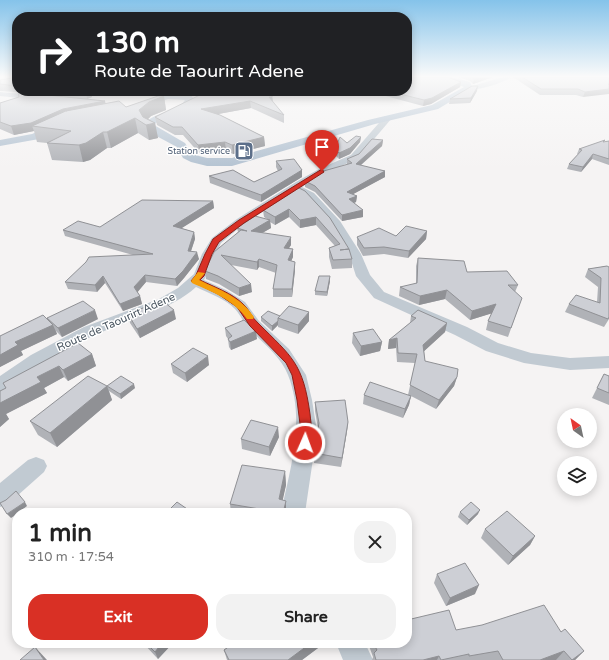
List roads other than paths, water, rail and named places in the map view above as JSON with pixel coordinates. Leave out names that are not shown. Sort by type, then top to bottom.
[{"type":"main road","points":[[182,108],[156,119],[148,125],[151,129],[181,145],[188,155],[195,160],[218,163],[232,162],[388,118],[432,108]]},
{"type":"main road","points":[[0,143],[35,137],[70,120]]},
{"type":"street","name":"Route de Taourirt Adene","points":[[0,385],[37,359],[90,331],[164,302],[183,291],[200,276],[208,254],[216,241],[242,221],[322,171],[354,157],[388,118]]},
{"type":"street","points":[[295,188],[310,195],[336,223],[355,254],[363,276],[379,295],[462,331],[492,347],[530,359],[570,364],[609,362]]},
{"type":"street","points":[[194,281],[221,293],[240,305],[253,324],[283,352],[297,375],[303,400],[307,432],[294,508]]},
{"type":"street","points":[[0,496],[36,466]]},
{"type":"street","points":[[352,648],[358,660]]},
{"type":"place","name":"Station service","points":[[244,151]]}]
